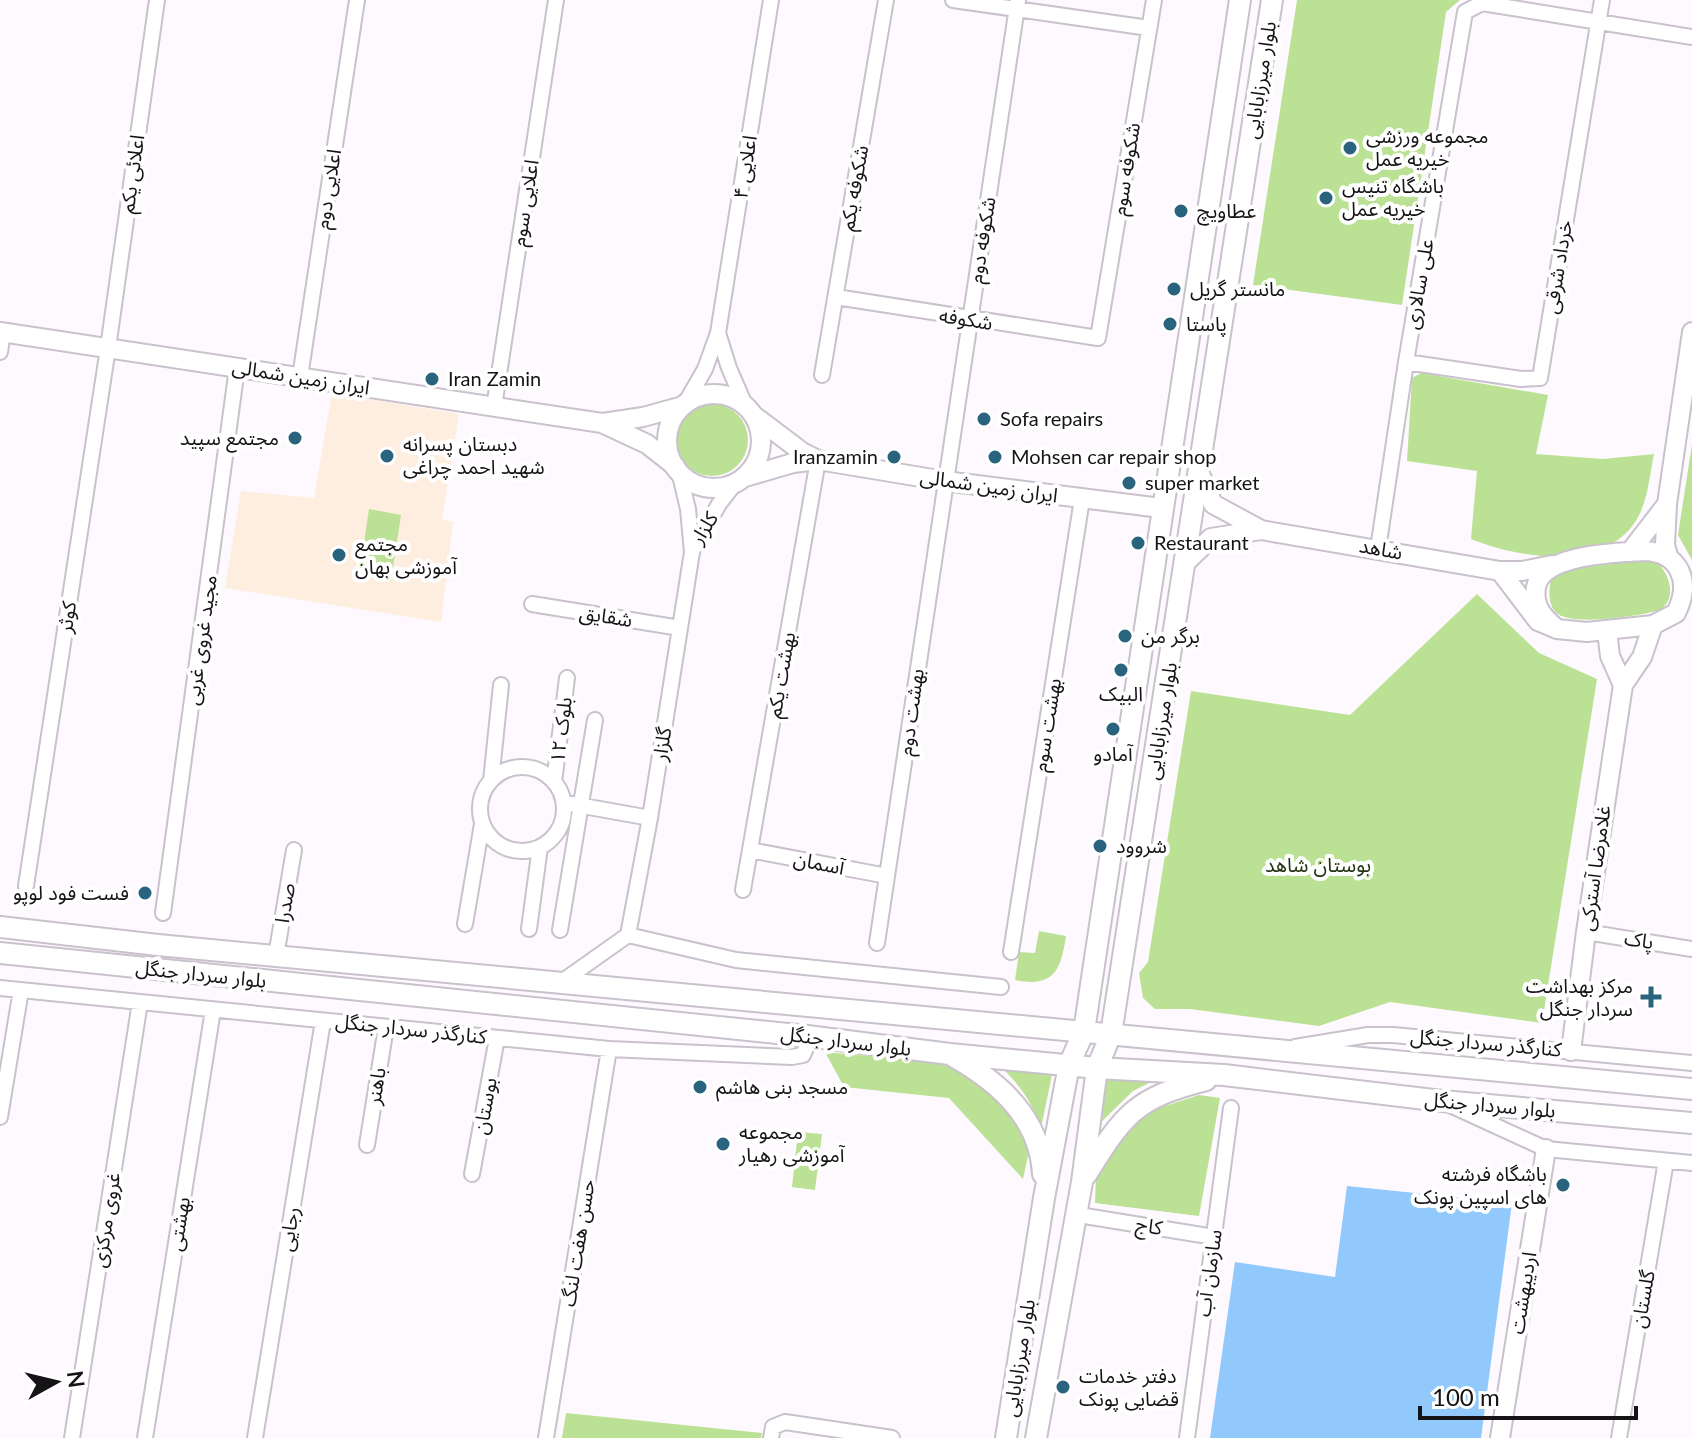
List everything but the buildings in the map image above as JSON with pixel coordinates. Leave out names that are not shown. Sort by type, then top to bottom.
[{"type":"main road","name":"بلوار میرزابابایی","points":[[1006,1438],[1044,1198],[1069,1065],[1084,1031],[1240,0]]},
{"type":"main road","name":"بلوار میرزابابایی","points":[[1036,1438],[1082,1182],[1097,1068],[1111,1034],[1272,0]]},
{"type":"main road","name":"بلوار سردار جنگل","points":[[0,927],[276,956],[1692,1089]]},
{"type":"main road","name":"بلوار سردار جنگل","points":[[0,953],[807,1036],[950,1054],[1097,1068],[1224,1075],[1442,1101],[1692,1123]]},
{"type":"main road","points":[[950,1054],[1000,1088],[1026,1118],[1042,1156],[1044,1198]]},
{"type":"main road","points":[[1082,1182],[1114,1130],[1136,1109],[1167,1090],[1224,1075]]},
{"type":"street","name":"اعلائی یکم","points":[[108,348],[157,0]]},
{"type":"street","name":"اعلایی دوم","points":[[300,377],[357,0]]},
{"type":"street","name":"اعلایی سوم","points":[[494,407],[556,0]]},
{"type":"street","name":"اعلایی ۴","points":[[684,404],[705,369],[718,333],[771,0]]},
{"type":"street","name":"شکوفه یکم","points":[[822,375],[886,0]]},
{"type":"street","points":[[953,0],[1018,5],[1149,28]]},
{"type":"street","name":"شکوفه سوم","points":[[1098,338],[1154,0]]},
{"type":"street","points":[[1598,22],[1602,0]]},
{"type":"street","name":"علی سالاری","points":[[1378,549],[1465,12],[1482,3],[1692,37]]},
{"type":"street","name":"شکوفه دوم","points":[[945,481],[1018,5]]},
{"type":"street","name":"خرداد شرقی","points":[[1406,362],[1521,379],[1540,378],[1598,22]]},
{"type":"street","name":"شکوفه","points":[[836,297],[1098,338]]},
{"type":"street","name":"ایران زمین شمالی","points":[[2,332],[602,423],[647,444],[677,468]]},
{"type":"street","points":[[0,352],[2,332]]},
{"type":"street","points":[[1500,571],[1538,621],[1557,629],[1607,631],[1653,625],[1684,613],[1680,567],[1665,545],[1667,504],[1692,332]]},
{"type":"street","name":"اعلایی ۴","points":[[718,333],[729,368],[749,410]]},
{"type":"street","name":"کوثر","points":[[26,886],[108,348]]},
{"type":"street","name":"مجید غروی غربی","points":[[163,913],[237,368]]},
{"type":"street","points":[[716,393],[732,397],[749,410],[759,426],[761,441],[759,456],[741,480],[713,488],[686,479],[677,468],[667,441],[669,426],[684,404],[701,395],[716,393]]},
{"type":"street","name":"ایران زمین شمالی","points":[[602,423],[643,417],[684,404]]},
{"type":"street","name":"ایران زمین شمالی","points":[[749,410],[802,452],[818,460]]},
{"type":"street","name":"ایران زمین شمالی","points":[[741,480],[793,463],[818,460],[945,481],[1161,508]]},
{"type":"street","name":"بهشت یکم","points":[[743,890],[818,460]]},
{"type":"street","name":"کلزار","points":[[677,468],[688,509],[692,552]]},
{"type":"street","name":"شاهد","points":[[1200,474],[1213,504],[1261,530]]},
{"type":"street","name":"کلزار","points":[[692,552],[719,504],[741,480]]},
{"type":"street","name":"بهشت دوم","points":[[877,943],[945,481]]},
{"type":"street","name":"بهشت سوم","points":[[1011,952],[1082,499]]},
{"type":"street","points":[[1630,552],[1667,504]]},
{"type":"street","name":"شاهد","points":[[1186,562],[1211,538],[1261,530],[1500,571],[1522,571],[1630,552],[1657,551],[1680,567]]},
{"type":"street","name":"گلزار","points":[[628,935],[650,818],[692,552]]},
{"type":"street","points":[[1554,564],[1537,581],[1535,596],[1539,611],[1557,629]]},
{"type":"street","name":"شقایق","points":[[532,604],[680,628]]},
{"type":"street","points":[[1623,685],[1642,657],[1653,625]]},
{"type":"street","points":[[1607,631],[1610,656],[1623,685]]},
{"type":"street","name":"بلوک ۱۲","points":[[554,782],[567,678]]},
{"type":"street","points":[[491,781],[501,685]]},
{"type":"street","name":"غلامرضا آسترکی","points":[[1571,1051],[1623,685]]},
{"type":"street","points":[[560,930],[595,720]]},
{"type":"street","points":[[465,924],[482,824],[480,801],[491,781],[502,772],[516,767],[530,768],[554,782],[564,803],[559,829],[551,840],[527,851],[513,851],[500,845],[489,836],[482,824]]},
{"type":"street","points":[[564,803],[650,818]]},
{"type":"street","points":[[529,929],[540,847]]},
{"type":"street","name":"صدرا","points":[[276,956],[294,850]]},
{"type":"street","name":"آسمان","points":[[750,850],[887,876]]},
{"type":"street","name":"پاک","points":[[1586,932],[1692,949]]},
{"type":"street","points":[[560,983],[628,935],[736,960],[1001,987]]},
{"type":"street","name":"کنارگذر سردار جنگل","points":[[0,988],[609,1049],[792,1057],[803,1055],[807,1036]]},
{"type":"street","points":[[0,1117],[21,990]]},
{"type":"street","name":"غروی مرکزی","points":[[72,1438],[140,1002]]},
{"type":"street","name":"بهشتی","points":[[145,1438],[213,1010]]},
{"type":"street","name":"رجایی","points":[[255,1438],[323,1021]]},
{"type":"street","name":"باهنر","points":[[367,1145],[386,1027]]},
{"type":"street","name":"کنارگذر سردار جنگل","points":[[1280,1049],[1368,1035],[1393,1035],[1692,1063]]},
{"type":"street","name":"بوستان","points":[[472,1174],[497,1038]]},
{"type":"street","name":"حسن هفت لنگ","points":[[546,1438],[609,1049]]},
{"type":"street","points":[[1442,1101],[1546,1149],[1692,1163]]},
{"type":"street","name":"سازمان آب","points":[[1187,1438],[1231,1108]]},
{"type":"street","name":"اردیبهشت","points":[[1500,1438],[1546,1149]]},
{"type":"street","name":"گلستان","points":[[1619,1438],[1666,1161]]},
{"type":"street","name":"کاج","points":[[1085,1216],[1214,1237]]},
{"type":"street","points":[[772,1432],[785,1422],[891,1438]]},
{"type":"shaded area","name":"مجتمع آموزشی بهان","points":[[332,393],[459,414],[442,519],[453,522],[441,622],[225,588],[241,491],[314,498]]},
{"type":"green space","name":"مجموعه ورزشی خیریه عمل","points":[[1297,0],[1460,0],[1446,12],[1402,305],[1253,285]]},
{"type":"green space","points":[[1421,373],[1548,395],[1536,454],[1603,459],[1654,454],[1645,500],[1633,525],[1618,540],[1579,555],[1534,555],[1471,539],[1477,471],[1407,461],[1412,378]]},
{"type":"green space","points":[[712,404],[732,410],[742,420],[748,440],[742,460],[732,470],[712,476],[692,470],[682,460],[676,440],[682,420],[692,410]]},
{"type":"green space","points":[[1692,444],[1692,560],[1678,535]]},
{"type":"green space","points":[[369,509],[401,515],[391,581],[359,576]]},
{"type":"green space","points":[[1646,560],[1659,564],[1669,581],[1669,600],[1660,610],[1592,620],[1566,618],[1554,611],[1549,593],[1551,578],[1561,570]]},
{"type":"green space","name":"بوستان شاهد","points":[[1477,594],[1539,653],[1597,679],[1542,1023],[1390,1002],[1319,1026],[1190,1009],[1155,1009],[1143,998],[1139,973],[1148,962],[1191,691],[1350,715]]},
{"type":"green space","points":[[1039,931],[1066,936],[1058,967],[1047,979],[1028,982],[1015,980],[1019,952],[1035,953]]},
{"type":"green space","points":[[825,1052],[950,1063],[989,1089],[1009,1112],[1029,1151],[1023,1179],[949,1098],[844,1087]]},
{"type":"green space","points":[[1000,1066],[1052,1075],[1041,1128],[1025,1094]]},
{"type":"green space","points":[[1101,1076],[1155,1080],[1133,1091],[1095,1128]]},
{"type":"green space","points":[[1199,1095],[1220,1098],[1199,1216],[1095,1203],[1096,1176],[1124,1134],[1162,1107]]},
{"type":"green space","points":[[798,1132],[822,1134],[815,1190],[792,1187]]},
{"type":"green space","points":[[566,1413],[762,1433],[761,1438],[562,1438]]},
{"type":"water","points":[[1347,1186],[1512,1203],[1481,1438],[1210,1438],[1235,1262],[1335,1277]]},
{"type":"place","name":"مجموعه ورزشی خیریه عمل","points":[[1350,148]]},
{"type":"place","name":"باشگاه تنیس خیریه عمل","points":[[1326,198]]},
{"type":"place","name":"عطاویچ","points":[[1181,211]]},
{"type":"place","name":"مانستر گریل","points":[[1174,289]]},
{"type":"place","name":"پاستا","points":[[1170,324]]},
{"type":"place","name":"Iran Zamin","points":[[432,379]]},
{"type":"place","name":"Sofa repairs","points":[[984,419]]},
{"type":"place","name":"مجتمع سپید","points":[[295,438]]},
{"type":"place","name":"دبستان پسرانه شهید احمد چراغی","points":[[387,456]]},
{"type":"place","name":"Iranzamin","points":[[894,457]]},
{"type":"place","name":"Mohsen car repair shop","points":[[995,457]]},
{"type":"place","name":"super market","points":[[1129,483]]},
{"type":"place","name":"Restaurant","points":[[1138,543]]},
{"type":"place","name":"مجتمع آموزشی بهان","points":[[339,555]]},
{"type":"place","name":"برگر من","points":[[1125,636]]},
{"type":"place","name":"البیک","points":[[1121,670]]},
{"type":"place","name":"آمادو","points":[[1113,729]]},
{"type":"place","name":"شروود","points":[[1100,846]]},
{"type":"place","name":"فست فود لوپو","points":[[145,893]]},
{"type":"place","name":"مرکز بهداشت سردار جنگل","points":[[1651,997]]},
{"type":"place","name":"مسجد بنی هاشم","points":[[700,1087]]},
{"type":"place","name":"مجموعه آموزشی رهیار","points":[[723,1144]]},
{"type":"place","name":"باشگاه فرشته های اسپین پونک","points":[[1563,1185]]},
{"type":"place","name":"دفتر خدمات قضایی پونک","points":[[1063,1387]]}]
